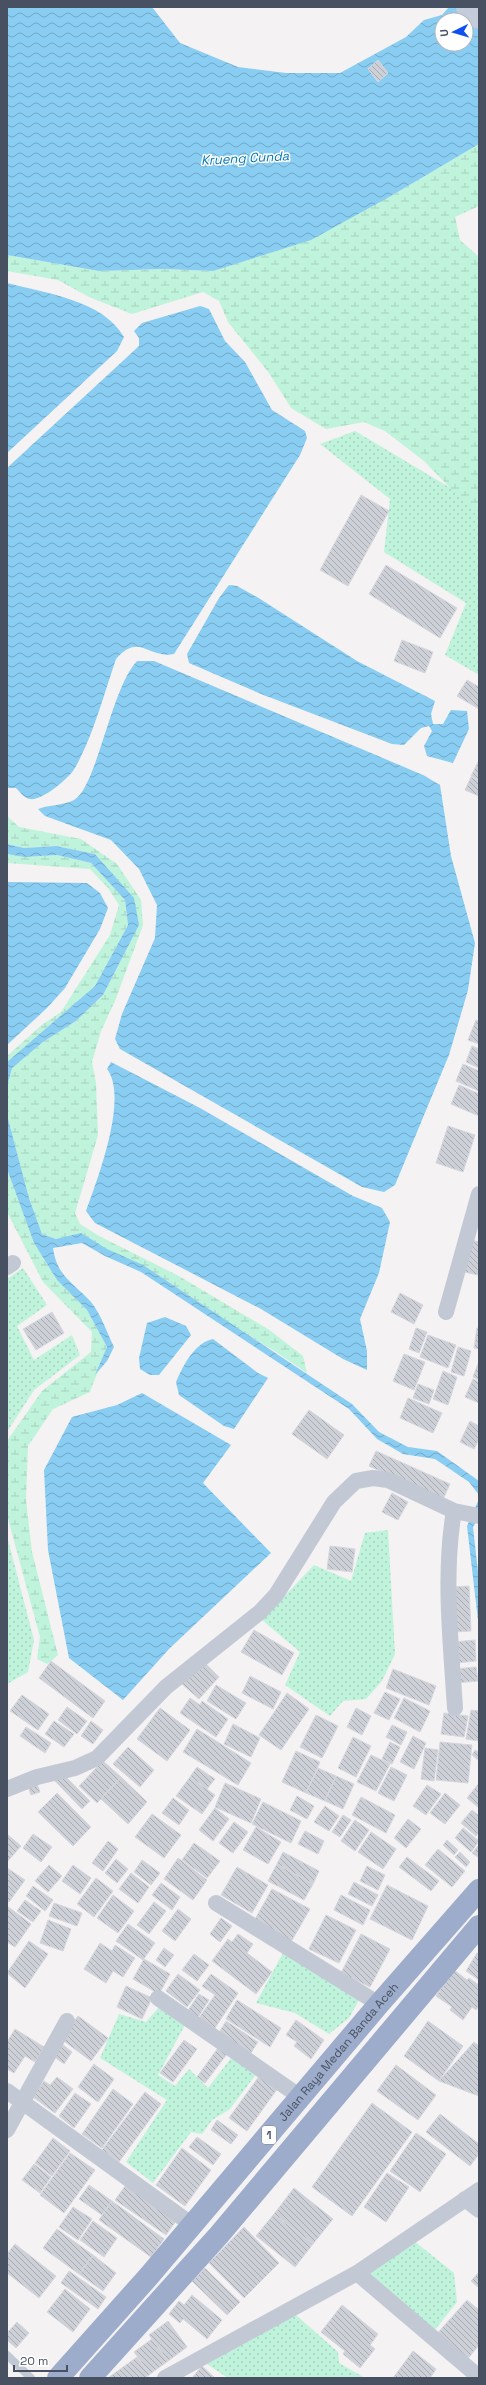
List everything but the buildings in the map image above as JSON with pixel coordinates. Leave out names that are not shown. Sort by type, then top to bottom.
[{"type":"highway","name":"Jalan Raya Medan Banda Aceh","points":[[58,2378],[149,2276],[191,2224],[302,2098],[379,2004],[477,1896]]},
{"type":"highway","name":"1","points":[[90,2378],[219,2235],[479,1926]]},
{"type":"main road","points":[[467,7],[479,18]]},
{"type":"street","points":[[446,1312],[479,1194]]},
{"type":"street","points":[[7,1789],[37,1777],[75,1768],[97,1758],[166,1687],[255,1616],[276,1595],[334,1502],[356,1481],[373,1478],[388,1480],[467,1513],[449,1560],[450,1634],[455,1708]]},
{"type":"street","points":[[216,1902],[379,2004]]},
{"type":"street","points":[[158,1998],[302,2098]]},
{"type":"street","points":[[7,2130],[24,2102],[67,2021]]},
{"type":"street","points":[[7,2091],[191,2224]]},
{"type":"street","points":[[165,2378],[358,2273],[479,2190]]},
{"type":"street","points":[[465,2199],[479,2210]]},
{"type":"street","points":[[358,2273],[479,2376]]},
{"type":"lane","points":[[7,2355],[31,2378]]},
{"type":"green space","points":[[479,144],[479,206],[455,217],[460,240],[479,257],[479,511],[458,496],[424,461],[385,431],[364,422],[326,429],[291,408],[269,373],[228,322],[219,301],[203,292],[132,314],[89,297],[58,280],[7,271],[7,255],[99,271],[164,269],[213,271],[391,196]]},
{"type":"green space","points":[[355,431],[479,505],[479,675],[445,655],[466,603],[384,552],[390,499],[320,444]]},
{"type":"green space","points":[[7,816],[19,827],[81,839],[117,864],[141,900],[143,925],[115,1001],[101,1031],[92,1062],[96,1083],[98,1135],[75,1213],[80,1224],[99,1236],[177,1275],[268,1329],[303,1356],[307,1373],[276,1352],[81,1234],[56,1239],[42,1234],[29,1198],[7,1115],[7,1086],[11,1068],[43,1042],[76,1021],[103,995],[138,925],[133,898],[95,854],[56,846],[24,848],[7,844]]},
{"type":"green space","points":[[7,854],[24,857],[57,855],[91,863],[125,900],[128,925],[95,986],[7,1062],[7,1056],[43,1024],[61,1012],[110,935],[119,905],[108,888],[90,869],[7,863]]},
{"type":"green space","points":[[7,1169],[34,1243],[57,1280],[87,1310],[107,1347],[90,1392],[53,1409],[28,1446],[26,1500],[32,1552],[58,1655],[47,1664],[37,1659],[40,1637],[7,1515],[7,1441],[42,1391],[91,1352],[92,1332],[43,1282],[7,1212]]},
{"type":"green space","points":[[23,1268],[47,1305],[17,1326],[34,1360],[72,1335],[80,1355],[34,1390],[7,1432],[7,1279]]},
{"type":"green space","points":[[388,1530],[395,1654],[382,1681],[366,1699],[343,1701],[330,1716],[285,1685],[300,1652],[262,1620],[314,1565],[351,1581],[365,1533]]},
{"type":"green space","points":[[7,1536],[34,1640],[28,1672],[7,1684]]},
{"type":"green space","points":[[283,1953],[360,1998],[349,2018],[329,2034],[295,2013],[256,2003]]},
{"type":"green space","points":[[160,2006],[186,2023],[158,2075],[175,2086],[189,2069],[208,2088],[232,2057],[257,2073],[230,2109],[212,2120],[202,2134],[191,2132],[153,2183],[126,2162],[167,2100],[100,2058],[119,2014],[146,2022]]},
{"type":"green space","points":[[414,2241],[454,2273],[457,2302],[434,2331],[368,2275]]},
{"type":"green space","points":[[296,2315],[338,2352],[339,2363],[365,2378],[228,2378],[207,2364]]},
{"type":"water","name":"Krueng Cunda","points":[[7,7],[152,7],[180,43],[238,67],[286,73],[340,73],[406,37],[424,20],[434,17],[434,52],[474,52],[474,12],[445,12],[449,7],[479,7],[479,144],[391,196],[311,240],[213,271],[164,269],[99,271],[7,255]]},
{"type":"water","points":[[7,283],[55,295],[88,306],[115,324],[124,337],[117,351],[7,453]]},
{"type":"water","points":[[200,306],[209,309],[225,341],[245,362],[272,410],[305,431],[307,438],[300,455],[174,654],[165,655],[138,647],[124,651],[116,659],[92,732],[73,771],[59,784],[41,797],[30,799],[22,795],[16,788],[7,788],[7,468],[139,346],[139,338],[134,331],[142,323]]},
{"type":"water","points":[[229,585],[237,586],[257,597],[357,661],[435,701],[431,714],[433,724],[443,724],[451,710],[467,711],[469,729],[453,763],[427,756],[424,746],[432,731],[429,726],[421,728],[404,745],[392,744],[261,694],[189,663],[187,654],[219,598]]},
{"type":"water","points":[[137,661],[154,661],[423,775],[440,785],[451,856],[475,943],[468,990],[449,1055],[395,1185],[384,1192],[362,1187],[120,1049],[115,1039],[122,1014],[155,938],[157,905],[139,869],[111,840],[45,816],[38,809],[70,802],[74,800],[82,791],[90,777],[119,692],[128,674]]},
{"type":"water","points":[[7,844],[24,848],[56,846],[95,854],[134,898],[139,925],[103,995],[76,1021],[43,1042],[12,1068],[7,1086],[7,1062],[95,986],[128,925],[125,900],[91,863],[57,855],[24,857],[7,854]]},
{"type":"water","points":[[7,882],[87,883],[100,893],[108,908],[100,929],[65,988],[47,1008],[7,1045]]},
{"type":"water","points":[[111,1062],[200,1108],[353,1196],[382,1208],[390,1222],[379,1273],[360,1319],[367,1351],[367,1370],[343,1359],[261,1309],[95,1223],[86,1211],[103,1160],[113,1118],[115,1099],[113,1082],[107,1069]]},
{"type":"water","points":[[7,1115],[29,1198],[42,1234],[56,1239],[81,1233],[107,1249],[143,1265],[352,1404],[379,1432],[408,1447],[437,1451],[479,1481],[479,1495],[469,1482],[435,1459],[403,1454],[377,1439],[349,1409],[141,1272],[105,1256],[82,1243],[53,1248],[55,1258],[62,1273],[95,1307],[114,1347],[107,1361],[95,1375],[107,1347],[87,1310],[57,1280],[34,1243],[7,1169]]},
{"type":"water","points":[[165,1317],[186,1326],[191,1335],[159,1375],[150,1375],[140,1369],[139,1358],[147,1323]]},
{"type":"water","points":[[213,1339],[258,1373],[268,1378],[234,1429],[224,1426],[179,1395],[176,1382],[186,1362],[200,1345]]},
{"type":"water","points":[[142,1393],[231,1445],[203,1483],[271,1553],[169,1649],[123,1700],[69,1658],[48,1550],[44,1470],[72,1417],[117,1405]]},
{"type":"water","points":[[479,1499],[479,1517],[473,1527],[479,1581],[479,1629],[467,1526]]}]
